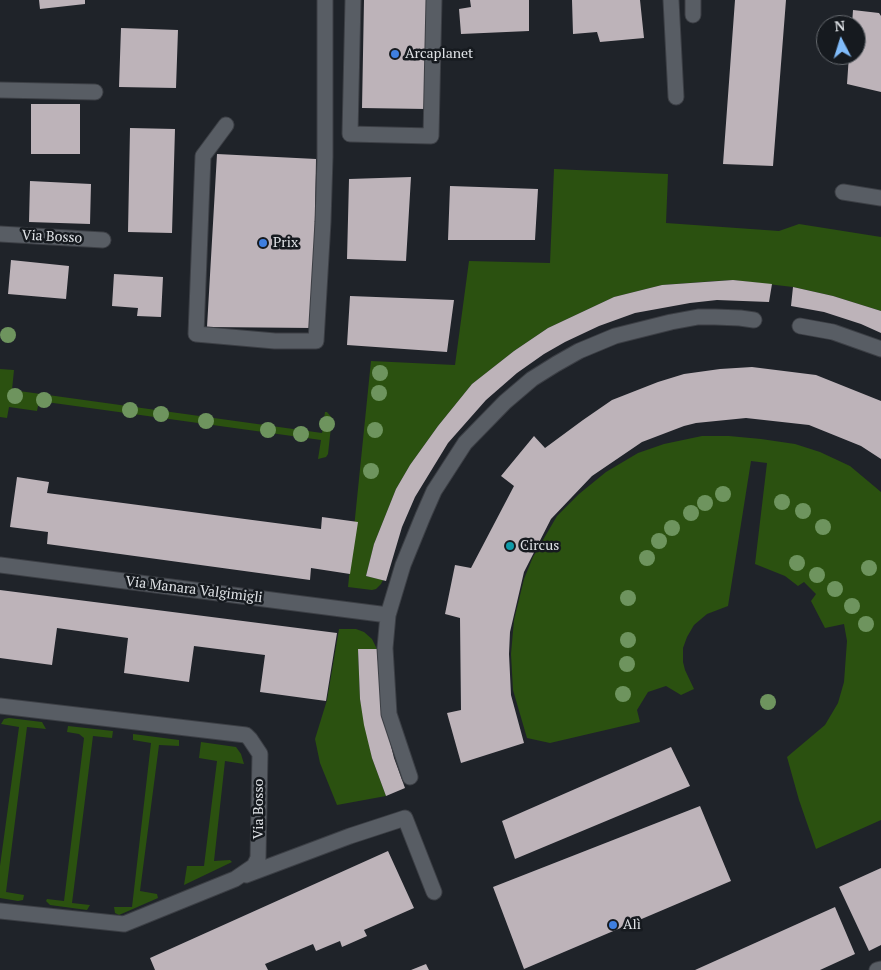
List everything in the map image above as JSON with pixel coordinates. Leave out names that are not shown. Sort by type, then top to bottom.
[{"type":"street","points":[[226,125],[203,156],[196,334],[275,341],[316,341],[323,222],[326,121],[325,0]]},
{"type":"street","points":[[353,0],[350,134],[431,136],[434,0]]},
{"type":"street","points":[[671,0],[676,96]]},
{"type":"street","points":[[0,90],[95,92]]},
{"type":"street","points":[[844,192],[881,198]]},
{"type":"street","name":"Via Bosso","points":[[0,234],[103,240]]},
{"type":"street","points":[[410,777],[390,714],[385,648],[388,615],[403,565],[434,491],[465,443],[505,402],[532,379],[580,351],[615,336],[646,327],[698,317],[754,320]]},
{"type":"street","points":[[800,326],[833,332],[881,349]]},
{"type":"street","name":"Via Manara Valgimigli","points":[[0,565],[388,615]]},
{"type":"street","name":"Via Bosso","points":[[0,706],[246,735],[260,754],[258,858],[254,866],[235,879],[124,924],[0,911]]},
{"type":"street","points":[[235,879],[350,836],[405,818],[434,892]]},
{"type":"green space","points":[[554,169],[668,174],[666,223],[779,231],[799,224],[881,237],[881,311],[833,296],[793,287],[733,280],[662,285],[614,297],[548,328],[514,351],[472,384],[438,426],[410,465],[396,489],[374,544],[366,576],[383,580],[381,584],[372,590],[348,587],[371,361],[455,365],[469,261],[550,263]]},
{"type":"green space","points":[[0,369],[14,370],[12,390],[322,433],[325,412],[327,412],[332,418],[328,454],[326,457],[318,459],[321,440],[39,401],[37,411],[9,407],[7,418],[0,417]]},
{"type":"green space","points":[[702,436],[729,436],[795,444],[820,452],[850,466],[881,492],[881,820],[816,849],[787,757],[825,725],[838,703],[844,682],[847,641],[844,624],[825,628],[811,601],[816,594],[804,582],[798,586],[785,576],[755,564],[767,463],[751,461],[728,606],[707,614],[694,625],[683,648],[685,670],[694,689],[681,695],[666,686],[648,692],[637,710],[640,722],[550,743],[527,738],[513,690],[511,654],[514,620],[524,579],[533,557],[557,516],[579,494],[606,472],[638,453],[664,444]]},
{"type":"green space","points":[[339,629],[356,629],[364,632],[372,639],[377,649],[358,649],[360,699],[372,758],[386,796],[337,805],[320,763],[315,739],[327,700]]},
{"type":"green space","points":[[4,719],[42,722],[46,729],[27,727],[6,892],[24,895],[23,900],[18,901],[0,898],[0,866],[19,727],[1,724]]},
{"type":"green space","points":[[68,726],[113,731],[112,738],[93,736],[72,903],[90,905],[87,910],[50,905],[46,901],[47,899],[64,901],[84,738],[79,734],[67,732]]},
{"type":"green space","points":[[133,734],[179,740],[179,746],[159,745],[140,891],[157,894],[158,898],[119,915],[115,913],[114,907],[132,907],[151,743],[133,740]]},
{"type":"green space","points":[[201,742],[236,747],[241,754],[244,764],[225,761],[214,861],[230,860],[232,862],[184,885],[187,866],[204,866],[217,761],[199,758]]},
{"type":"building","points":[[39,0],[85,0],[85,4],[40,9]]},
{"type":"building","name":"Arcaplanet","points":[[364,0],[428,0],[426,109],[362,108]]},
{"type":"building","points":[[470,0],[529,0],[529,31],[461,34],[459,9],[471,7]]},
{"type":"building","points":[[572,0],[640,0],[644,38],[600,42],[597,32],[573,34]]},
{"type":"building","points":[[735,0],[786,0],[773,166],[723,164]]},
{"type":"building","points":[[853,10],[879,13],[881,16],[881,92],[847,84],[848,65],[866,65],[866,15],[853,15]]},
{"type":"building","points":[[121,28],[178,30],[176,88],[119,87]]},
{"type":"building","points":[[31,104],[80,104],[80,154],[31,154]]},
{"type":"building","points":[[130,128],[175,129],[172,233],[128,232]]},
{"type":"building","name":"Prix","points":[[217,154],[316,159],[313,328],[207,327]]},
{"type":"building","points":[[411,177],[406,261],[347,259],[349,179]]},
{"type":"building","points":[[30,181],[91,184],[90,224],[29,222]]},
{"type":"building","points":[[450,186],[538,189],[535,240],[448,240]]},
{"type":"building","points":[[11,260],[69,266],[66,299],[8,294]]},
{"type":"building","points":[[114,274],[163,277],[161,317],[137,316],[138,308],[112,306]]},
{"type":"building","points":[[733,280],[772,284],[769,302],[717,300],[635,313],[599,326],[565,342],[517,373],[486,400],[448,443],[415,497],[402,527],[386,581],[366,576],[374,544],[396,489],[410,465],[438,426],[472,384],[514,351],[548,328],[614,297],[662,285]]},
{"type":"building","points":[[793,287],[833,296],[881,311],[881,333],[861,324],[824,312],[791,306]]},
{"type":"building","points":[[350,296],[454,300],[447,352],[347,345]]},
{"type":"building","name":"Circus","points":[[752,367],[816,375],[881,401],[881,459],[861,446],[809,425],[746,418],[684,426],[642,442],[592,476],[551,519],[524,572],[510,632],[509,654],[511,695],[524,743],[461,763],[447,713],[461,710],[460,618],[445,614],[455,565],[471,568],[514,486],[501,476],[534,436],[545,448],[612,400],[684,374]]},
{"type":"building","points":[[17,477],[49,482],[47,493],[321,529],[322,517],[358,522],[350,574],[311,568],[310,580],[47,544],[48,532],[10,527]]},
{"type":"building","points":[[0,590],[337,633],[326,701],[260,692],[265,655],[194,646],[189,682],[124,673],[128,638],[57,628],[52,665],[0,658]]},
{"type":"building","points":[[358,649],[377,649],[382,709],[394,758],[405,788],[386,796],[372,758],[364,725],[360,699]]},
{"type":"building","points":[[671,747],[690,786],[515,859],[502,821]]},
{"type":"building","points":[[700,806],[731,881],[524,969],[493,887]]},
{"type":"building","points":[[388,851],[414,908],[364,930],[367,936],[342,947],[340,941],[316,951],[313,944],[265,964],[268,970],[155,970],[150,958]]},
{"type":"building","points":[[881,868],[881,945],[869,951],[839,887]]},
{"type":"building","points":[[835,907],[855,954],[820,970],[695,970]]},
{"type":"building","points":[[426,964],[429,970],[411,970]]},
{"type":"place","name":"Arcaplanet","points":[[395,54]]},
{"type":"place","name":"Prix","points":[[263,243]]},
{"type":"place","name":"Circus","points":[[510,546]]},
{"type":"place","name":"Alì","points":[[613,925]]}]
